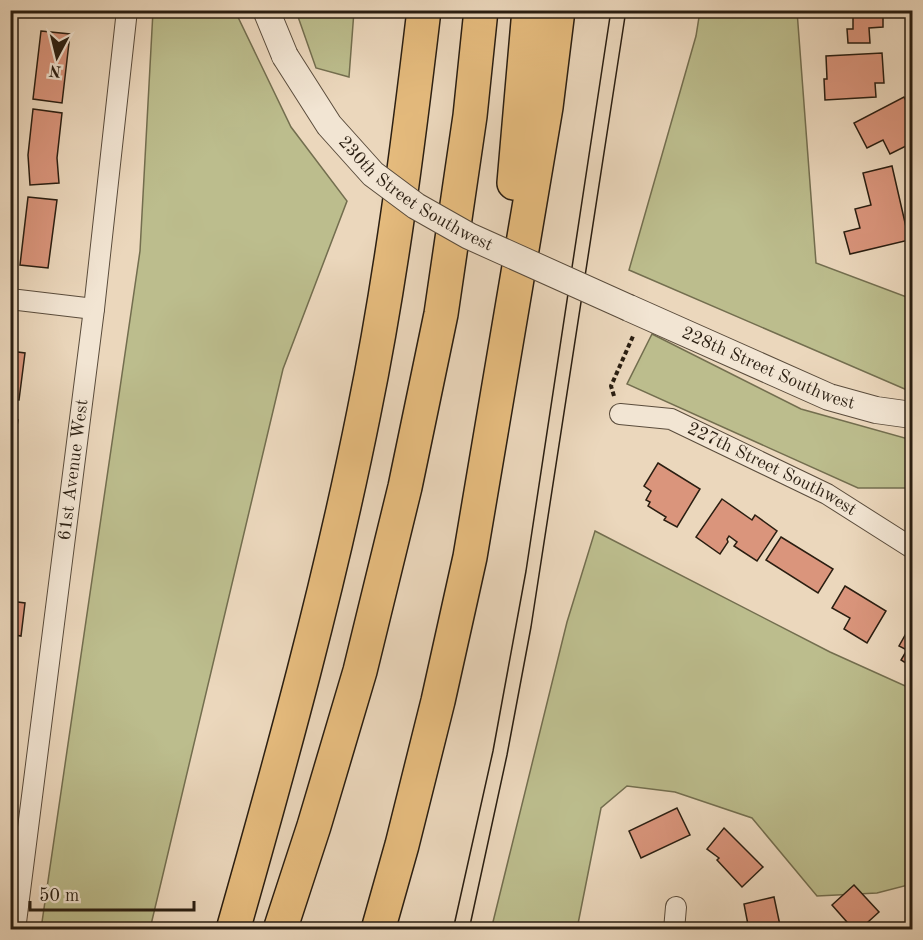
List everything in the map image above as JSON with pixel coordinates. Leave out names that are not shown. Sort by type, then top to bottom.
[{"type":"highway","points":[[233,930],[270,800],[326,581],[364,411],[395,233],[424,10]]},
{"type":"highway","points":[[280,930],[360,671],[405,487],[441,314],[470,116],[481,10]]},
{"type":"highway","points":[[495,418],[529,10]]},
{"type":"highway","points":[[378,930],[402,845],[455,630],[495,418],[546,107],[558,10]]},
{"type":"street","name":"61st Avenue West","points":[[15,930],[94,309],[127,10]]},
{"type":"street","name":"230th Street Southwest","points":[[267,10],[285,56],[329,125],[373,174],[416,206],[469,236],[633,317]]},
{"type":"street","points":[[10,299],[94,309]]},
{"type":"street","name":"228th Street Southwest","points":[[633,317],[830,397],[876,410],[912,415]]},
{"type":"street","name":"227th Street Southwest","points":[[620,414],[671,419],[827,494],[912,548]]},
{"type":"street","points":[[674,930],[676,907]]},
{"type":"path","points":[[611,386],[633,317]]},
{"type":"green space","points":[[153,11],[235,11],[291,127],[347,201],[283,369],[150,929],[41,929],[140,251]]},
{"type":"green space","points":[[296,11],[354,11],[349,77],[316,68]]},
{"type":"green space","points":[[700,11],[797,11],[816,263],[912,299],[912,391],[629,270],[696,36]]},
{"type":"green space","points":[[652,334],[801,409],[912,440],[912,488],[858,488],[627,384]]},
{"type":"green space","points":[[595,531],[830,652],[912,689],[912,884],[877,893],[817,896],[752,818],[675,792],[627,786],[601,808],[577,929],[491,930],[567,622]]},
{"type":"building","points":[[853,10],[883,10],[883,27],[869,28],[870,43],[848,43],[847,29],[853,29]]},
{"type":"building","points":[[41,31],[70,34],[62,103],[33,99]]},
{"type":"building","points":[[882,53],[884,83],[875,83],[876,97],[825,100],[826,56]]},
{"type":"building","points":[[904,97],[912,113],[912,143],[890,154],[883,140],[867,148],[854,123]]},
{"type":"building","points":[[33,109],[62,113],[57,158],[59,183],[30,185],[28,155]]},
{"type":"building","points":[[892,166],[909,240],[850,254],[844,232],[860,228],[855,209],[871,205],[863,173]]},
{"type":"building","points":[[28,197],[57,200],[48,268],[20,265]]},
{"type":"building","points":[[10,351],[25,353],[19,400],[10,399]]},
{"type":"building","points":[[10,419],[18,420],[10,469]]},
{"type":"building","points":[[658,463],[700,489],[677,527],[664,520],[666,517],[648,506],[650,502],[646,500],[651,491],[644,486]]},
{"type":"building","points":[[722,499],[752,520],[755,515],[777,531],[757,561],[734,546],[737,542],[729,536],[720,554],[696,537]]},
{"type":"building","points":[[781,537],[833,569],[818,593],[766,560]]},
{"type":"building","points":[[845,586],[886,611],[867,643],[844,629],[850,618],[832,608]]},
{"type":"building","points":[[10,601],[25,603],[21,636],[10,634]]},
{"type":"building","points":[[912,623],[912,667],[901,660],[907,650],[899,646]]},
{"type":"building","points":[[677,808],[690,835],[641,858],[629,831]]},
{"type":"building","points":[[724,828],[763,867],[742,887],[717,860],[719,858],[707,849]]},
{"type":"building","points":[[854,885],[879,912],[868,922],[875,930],[854,930],[832,905]]},
{"type":"building","points":[[774,897],[781,930],[749,930],[744,904]]},
{"type":"tram line","points":[[453,930],[493,751],[526,571],[611,10]]},
{"type":"tram line","points":[[469,930],[507,755],[531,627],[626,10]]}]
